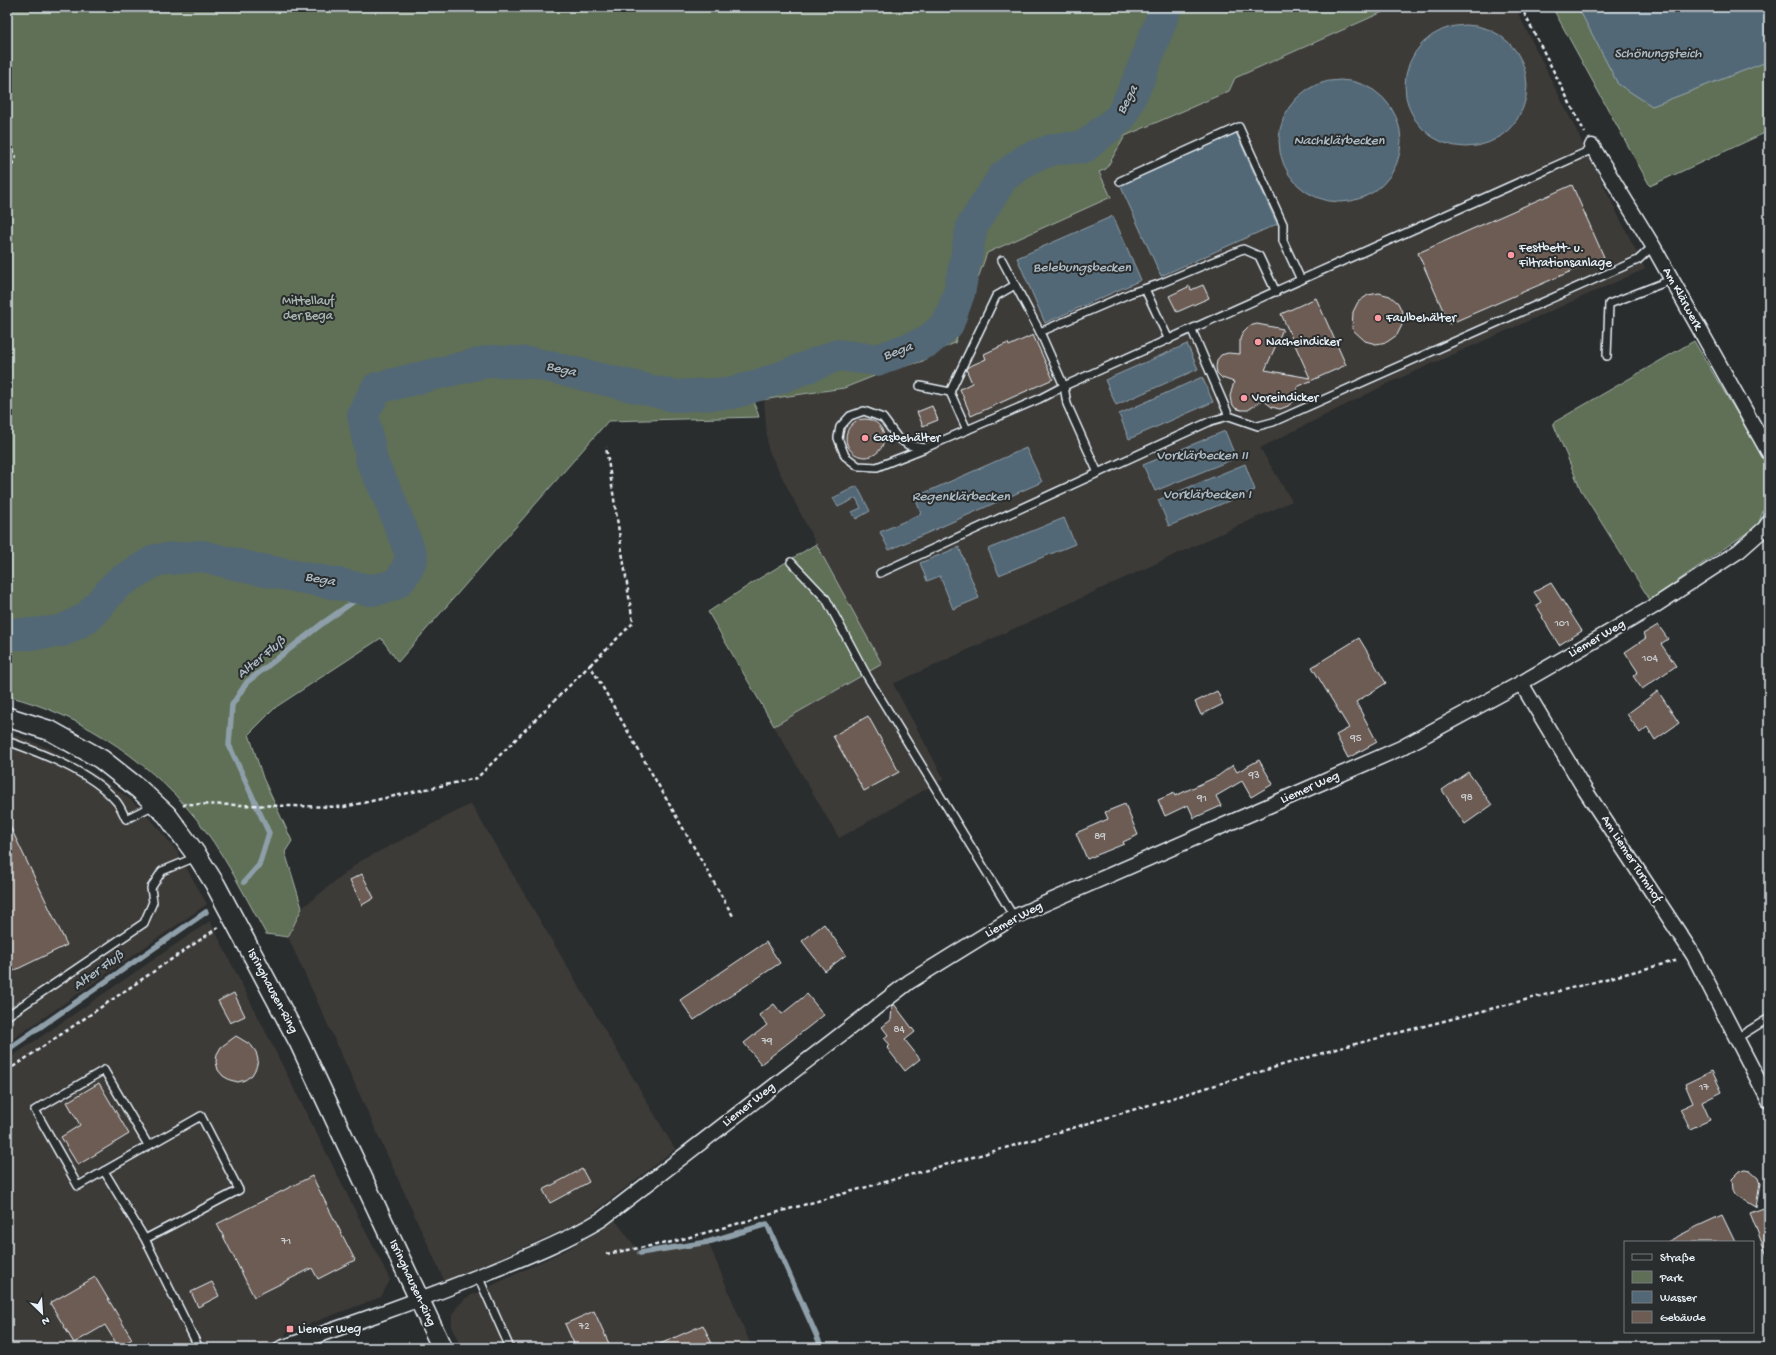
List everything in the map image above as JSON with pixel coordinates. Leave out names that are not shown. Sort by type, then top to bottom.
[{"type":"street","name":"Am Klärwerk","points":[[1593,147],[1653,246],[1769,453]]},
{"type":"street","name":"Liemer Weg","points":[[281,1348],[421,1300],[547,1248],[584,1230],[602,1219],[909,982],[1014,917],[1401,748],[1521,683],[1653,607],[1733,555],[1765,528],[1769,522]]},
{"type":"street","name":"Am Liemer Turmhof","points":[[1521,683],[1585,790],[1694,956],[1769,1101]]},
{"type":"street","name":"Isringhausen-Ring","points":[[7,716],[51,731],[101,759],[167,815],[198,857],[299,1042],[421,1300],[442,1348]]},
{"type":"lane","points":[[1120,180],[1239,127],[1283,224],[1283,241],[1302,280]]},
{"type":"lane","points":[[926,448],[908,445],[897,437],[883,418],[864,411],[850,416],[840,427],[838,438],[845,456],[858,466],[877,466],[926,448],[1192,330],[1593,147]]},
{"type":"lane","points":[[880,573],[1211,421],[1229,416],[1258,426],[1273,422],[1638,260],[1653,246]]},
{"type":"lane","points":[[1040,332],[1131,293],[1159,284],[1243,249],[1259,256],[1276,292]]},
{"type":"lane","points":[[1002,260],[1040,332],[1064,386],[1067,404],[1098,473]]},
{"type":"lane","points":[[1607,356],[1609,304],[1671,280]]},
{"type":"lane","points":[[967,430],[950,392],[996,296],[1015,285]]},
{"type":"lane","points":[[1145,289],[1169,340]]},
{"type":"lane","points":[[1192,330],[1229,416]]},
{"type":"lane","points":[[920,386],[950,392]]},
{"type":"lane","points":[[791,562],[826,599],[867,676],[1014,917]]},
{"type":"lane","points":[[7,741],[45,754],[92,780],[116,800],[126,819],[148,808],[153,802]]},
{"type":"lane","points":[[7,1016],[144,923],[153,902],[151,888],[162,871],[198,857]]},
{"type":"lane","points":[[1737,1038],[1769,1018]]},
{"type":"lane","points":[[144,1239],[239,1190],[200,1116],[148,1146],[78,1186],[35,1110],[104,1070],[148,1146]]},
{"type":"lane","points":[[104,1171],[144,1239],[199,1348]]},
{"type":"lane","points":[[478,1276],[510,1348]]},
{"type":"path","points":[[1521,7],[1593,147]]},
{"type":"path","points":[[7,136],[16,157],[7,177]]},
{"type":"path","points":[[167,815],[186,804],[344,807],[477,778],[633,623],[606,447]]},
{"type":"path","points":[[590,666],[733,916]]},
{"type":"path","points":[[7,1071],[233,919]]},
{"type":"path","points":[[606,1254],[672,1242],[1011,1146],[1336,1049],[1694,956]]},
{"type":"path","points":[[1759,1348],[1769,1343]]},
{"type":"shaded area","points":[[1394,7],[1515,7],[1645,269],[1391,382],[1260,448],[1292,501],[893,684],[944,779],[839,838],[774,726],[881,664],[816,544],[768,449],[764,400],[844,388],[955,343],[987,253],[1110,197],[1086,144]]},
{"type":"shaded area","points":[[7,732],[48,748],[96,775],[131,800],[154,823],[176,850],[207,904],[7,1043]]},
{"type":"shaded area","points":[[471,804],[675,1149],[583,1221],[445,1282],[288,937],[302,908],[359,862]]},
{"type":"shaded area","points":[[210,921],[390,1280],[381,1297],[285,1333],[289,1348],[7,1348],[7,1060]]},
{"type":"shaded area","points":[[615,1220],[640,1253],[708,1242],[752,1348],[461,1348],[452,1326],[452,1315],[457,1307],[466,1298],[572,1247]]},
{"type":"green space","name":"Mittellauf der Bega","points":[[7,7],[1394,7],[1235,78],[1229,91],[1125,136],[1106,169],[1099,172],[1111,197],[987,253],[955,343],[938,350],[923,361],[882,373],[844,388],[754,401],[759,417],[608,421],[398,662],[381,638],[276,707],[249,734],[263,778],[292,841],[285,852],[302,908],[288,937],[266,934],[214,842],[186,807],[142,764],[91,730],[64,716],[7,696]]},
{"type":"green space","points":[[1552,7],[1578,7],[1618,84],[1652,106],[1769,61],[1769,131],[1650,186]]},
{"type":"green space","points":[[1694,341],[1767,464],[1768,497],[1758,525],[1650,600],[1581,490],[1553,423]]},
{"type":"green space","points":[[816,544],[882,664],[774,726],[708,612]]},
{"type":"water","name":"Schönungsteich","points":[[1578,7],[1769,7],[1769,61],[1652,106],[1618,84]]},
{"type":"water","name":"Nachklärbecken","points":[[1466,25],[1478,26],[1489,30],[1500,35],[1509,43],[1517,52],[1522,63],[1526,74],[1526,98],[1522,109],[1517,120],[1509,129],[1500,137],[1489,142],[1478,146],[1466,147],[1454,146],[1443,142],[1432,137],[1423,129],[1415,120],[1410,109],[1406,98],[1405,86],[1406,74],[1410,63],[1415,52],[1423,43],[1432,35],[1443,30],[1454,26]]},
{"type":"water","name":"Nachklärbecken","points":[[1340,80],[1352,81],[1363,85],[1374,90],[1383,98],[1391,107],[1396,118],[1400,129],[1400,153],[1396,164],[1391,175],[1383,184],[1374,192],[1363,197],[1352,201],[1340,202],[1328,201],[1317,197],[1306,192],[1297,184],[1289,175],[1284,164],[1280,153],[1279,141],[1280,129],[1284,118],[1289,107],[1297,98],[1306,90],[1317,85],[1328,81]]},
{"type":"water","points":[[1236,133],[1277,224],[1161,276],[1120,185]]},
{"type":"water","name":"Belebungsbecken","points":[[1113,216],[1141,280],[1045,323],[1017,258]]},
{"type":"water","points":[[1187,344],[1198,369],[1116,405],[1105,380]]},
{"type":"water","points":[[1202,377],[1213,402],[1129,439],[1119,414]]},
{"type":"water","name":"Vorklärbecken II","points":[[1225,431],[1236,458],[1155,491],[1143,465]]},
{"type":"water","name":"Regenklärbecken","points":[[1026,448],[1042,482],[889,550],[880,532],[921,514],[915,497]]},
{"type":"water","name":"Vorklärbecken I","points":[[1245,464],[1255,490],[1169,526],[1158,500]]},
{"type":"water","points":[[857,486],[870,511],[856,519],[852,512],[861,508],[856,498],[838,507],[833,498]]},
{"type":"water","points":[[1064,518],[1075,544],[999,575],[988,549]]},
{"type":"water","points":[[959,547],[979,598],[953,609],[940,576],[927,581],[920,563]]},
{"type":"building","name":"Festbett- u. Filtrationsanlage","points":[[1572,185],[1604,257],[1449,324],[1418,253]]},
{"type":"building","points":[[1203,285],[1209,298],[1177,312],[1169,296],[1190,286],[1191,290]]},
{"type":"building","name":"Faulbehälter","points":[[1379,293],[1390,296],[1398,303],[1403,314],[1402,325],[1397,335],[1387,342],[1376,344],[1365,341],[1352,329],[1353,312],[1358,302],[1368,295]]},
{"type":"building","points":[[1316,298],[1346,365],[1297,387],[1297,393],[1294,401],[1288,406],[1280,409],[1272,407],[1263,400],[1248,410],[1235,408],[1231,402],[1230,396],[1234,382],[1222,378],[1217,373],[1217,360],[1221,355],[1228,353],[1240,354],[1240,339],[1243,332],[1249,326],[1257,324],[1283,329],[1265,370],[1310,378],[1281,314]]},
{"type":"building","points":[[1033,335],[1053,379],[971,416],[960,389],[972,383],[966,369],[986,359],[984,354],[1008,343],[1009,346]]},
{"type":"building","points":[[932,406],[938,420],[923,426],[917,412]]},
{"type":"building","name":"Gasbehälter","points":[[865,419],[875,422],[881,428],[884,438],[881,448],[875,454],[865,457],[855,454],[849,448],[846,438],[849,428],[855,422]]},
{"type":"building","points":[[1551,583],[1582,631],[1559,645],[1536,605],[1541,602],[1534,592]]},
{"type":"building","points":[[1658,625],[1668,639],[1661,644],[1676,666],[1642,689],[1633,676],[1638,672],[1625,652],[1646,638],[1643,634]]},
{"type":"building","points":[[1359,638],[1386,683],[1356,702],[1377,742],[1348,758],[1336,735],[1349,728],[1312,667]]},
{"type":"building","points":[[1217,691],[1223,704],[1201,715],[1195,702]]},
{"type":"building","points":[[1658,691],[1679,723],[1655,740],[1647,727],[1640,733],[1627,714]]},
{"type":"building","points":[[868,716],[899,772],[864,791],[833,736]]},
{"type":"building","points":[[1259,760],[1273,784],[1251,797],[1242,781],[1216,796],[1221,806],[1194,818],[1188,805],[1165,816],[1158,800],[1174,793],[1175,796],[1218,776],[1233,765],[1237,772]]},
{"type":"building","points":[[1468,772],[1492,805],[1465,824],[1442,790]]},
{"type":"building","points":[[1125,804],[1138,835],[1123,842],[1124,844],[1087,859],[1076,833],[1108,819],[1105,812]]},
{"type":"building","points":[[7,820],[67,945],[7,974]]},
{"type":"building","points":[[362,874],[374,898],[362,905],[350,880]]},
{"type":"building","points":[[824,924],[846,955],[825,971],[802,941]]},
{"type":"building","points":[[766,942],[780,963],[694,1020],[680,1000]]},
{"type":"building","points":[[234,993],[245,1016],[230,1023],[218,1001]]},
{"type":"building","points":[[807,994],[824,1015],[761,1064],[744,1043],[767,1025],[759,1015],[774,1004],[782,1014]]},
{"type":"building","points":[[894,1004],[915,1032],[905,1040],[920,1059],[905,1071],[887,1048],[890,1045],[884,1038],[888,1035],[882,1027],[891,1020],[892,1006]]},
{"type":"building","points":[[236,1036],[251,1045],[256,1052],[258,1060],[252,1075],[245,1080],[238,1082],[223,1076],[218,1070],[216,1062],[217,1054],[221,1047]]},
{"type":"building","points":[[1712,1071],[1722,1092],[1702,1102],[1710,1120],[1690,1129],[1680,1109],[1693,1103],[1685,1084]]},
{"type":"building","points":[[99,1083],[129,1134],[78,1165],[61,1137],[80,1125],[67,1102]]},
{"type":"building","points":[[582,1169],[589,1182],[550,1203],[543,1190]]},
{"type":"building","points":[[1740,1171],[1750,1171],[1758,1178],[1760,1184],[1756,1207],[1736,1195],[1733,1190],[1732,1179]]},
{"type":"building","points":[[312,1176],[355,1260],[318,1279],[312,1268],[254,1297],[217,1224]]},
{"type":"building","points":[[1769,1206],[1769,1258],[1768,1258],[1750,1213]]},
{"type":"building","points":[[1722,1215],[1735,1241],[1669,1241]]},
{"type":"building","points":[[95,1277],[132,1339],[119,1348],[105,1325],[74,1343],[50,1303]]},
{"type":"building","points":[[212,1282],[219,1296],[198,1307],[191,1292]]},
{"type":"building","points":[[594,1311],[611,1348],[576,1348],[565,1324]]},
{"type":"building","points":[[703,1325],[714,1348],[651,1348]]},
{"type":"waterway","name":"Bega","points":[[7,634],[32,634],[62,631],[87,618],[117,584],[156,560],[202,556],[251,568],[370,590],[387,587],[398,582],[402,578],[412,557],[388,495],[372,462],[363,414],[377,388],[490,361],[533,363],[674,396],[733,393],[774,380],[838,355],[877,360],[927,342],[948,324],[959,293],[972,226],[1003,177],[1029,158],[1055,149],[1084,147],[1121,117],[1138,81],[1166,7]]},
{"type":"waterway","name":"Alter Fluß","points":[[244,882],[259,865],[269,833],[229,745],[232,705],[247,682],[323,623],[370,590]]},
{"type":"waterway","name":"Alter Fluß","points":[[7,1050],[206,912]]},
{"type":"waterway","points":[[640,1253],[708,1242],[767,1224],[822,1348]]},
{"type":"place","name":"Festbett- u. Filtrationsanlage","points":[[1511,255]]},
{"type":"place","name":"Faulbehälter","points":[[1378,318]]},
{"type":"place","name":"Nacheindicker","points":[[1258,342]]},
{"type":"place","name":"Voreindicker","points":[[1244,398]]},
{"type":"place","name":"Gasbehälter","points":[[865,438]]},
{"type":"place","name":"Liemer Weg","points":[[290,1329]]}]
